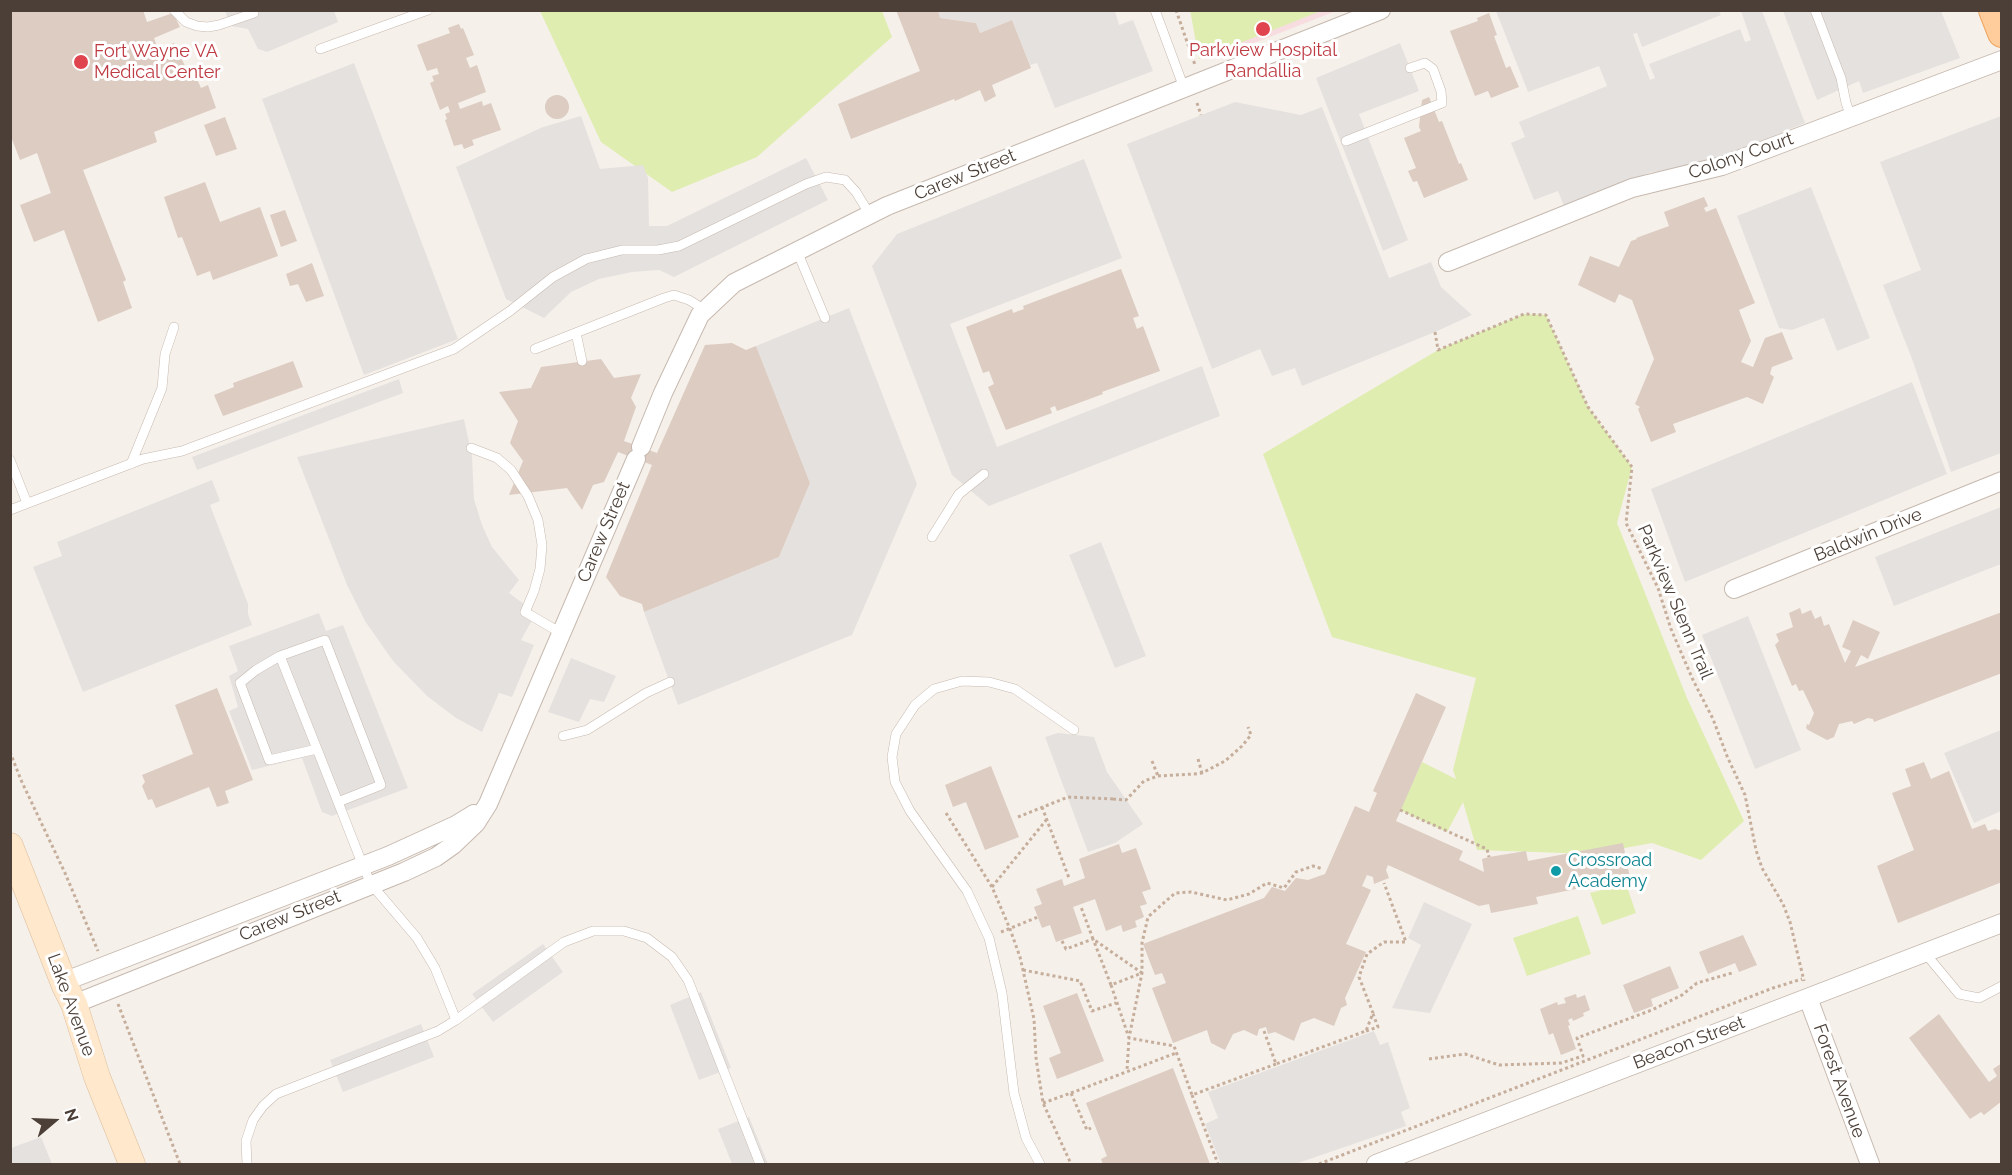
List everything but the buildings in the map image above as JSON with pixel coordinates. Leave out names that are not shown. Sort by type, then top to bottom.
[{"type":"main road","points":[[1993,10],[2001,33]]},
{"type":"main road","name":"Lake Avenue","points":[[10,846],[69,993],[97,1077],[132,1164]]},
{"type":"street","name":"Carew Street","points":[[69,993],[371,884],[436,857],[476,824],[488,804],[663,393],[700,315],[734,284],[887,206],[1381,10]]},
{"type":"street","name":"Colony Court","points":[[1448,262],[1632,188],[1722,166],[2001,60]]},
{"type":"street","name":"Baldwin Drive","points":[[1734,589],[2001,481]]},
{"type":"street","name":"Carew Street","points":[[69,993],[456,825],[488,804]]},
{"type":"street","name":"Beacon Street","points":[[1376,1164],[2001,923]]},
{"type":"street","name":"Forest Avenue","points":[[1808,998],[1870,1164]]},
{"type":"lane","points":[[174,10],[186,22],[208,27],[254,13]]},
{"type":"lane","points":[[320,49],[428,10]]},
{"type":"lane","points":[[1155,10],[1184,88]]},
{"type":"lane","points":[[1815,10],[1841,78],[1851,117]]},
{"type":"lane","points":[[1346,141],[1442,103],[1441,91],[1433,69],[1425,63],[1410,68]]},
{"type":"lane","points":[[10,510],[143,459],[182,451],[454,349],[510,311],[553,277],[586,259],[622,250],[658,250],[680,246],[806,184],[826,177],[845,180],[856,192],[870,215]]},
{"type":"lane","points":[[797,251],[825,318]]},
{"type":"lane","points":[[535,349],[674,295],[689,300],[705,310]]},
{"type":"lane","points":[[131,464],[162,388],[165,354],[174,327]]},
{"type":"lane","points":[[576,333],[582,361]]},
{"type":"lane","points":[[471,448],[497,458],[511,471],[528,496],[538,520],[542,545],[540,569],[525,612],[561,633]]},
{"type":"lane","points":[[10,460],[27,503]]},
{"type":"lane","points":[[932,537],[959,494],[984,474]]},
{"type":"lane","points":[[317,749],[269,760],[240,683],[256,670],[280,656],[325,640],[381,785],[338,802]]},
{"type":"lane","points":[[280,656],[371,884],[417,938],[435,968],[456,1020]]},
{"type":"lane","points":[[1040,1164],[1026,1138],[1014,1094],[1002,993],[989,938],[967,891],[910,811],[896,782],[892,757],[896,734],[915,705],[934,689],[962,681],[989,682],[1015,690],[1074,730]]},
{"type":"lane","points":[[563,736],[588,730],[646,693],[670,682]]},
{"type":"lane","points":[[247,1164],[246,1141],[253,1120],[276,1094],[438,1031],[564,942],[593,931],[624,931],[647,938],[672,957],[688,980],[760,1164]]},
{"type":"lane","points":[[1925,953],[1959,994],[1979,998],[2001,986]]},
{"type":"path","name":"Parkview Slenn Trail","points":[[1435,332],[1438,350],[1524,314],[1546,315],[1588,407],[1632,467],[1626,523],[1658,588],[1671,629],[1745,795],[1756,850],[1762,868],[1783,904],[1790,922],[1808,998]]},
{"type":"path","points":[[1018,816],[1068,797],[1126,800],[1144,781],[1158,776],[1202,773],[1225,761],[1242,746],[1251,735],[1248,727]]},
{"type":"path","points":[[10,752],[100,956]]},
{"type":"path","points":[[1198,759],[1202,773]]},
{"type":"path","points":[[1152,761],[1158,776]]},
{"type":"path","points":[[1042,807],[1069,878]]},
{"type":"path","points":[[1400,810],[1487,849],[1489,857]]},
{"type":"path","points":[[946,813],[992,887],[1010,929],[1023,970],[1034,1019],[1036,1058],[1043,1103],[1071,1164]]},
{"type":"path","points":[[992,887],[1047,819]]},
{"type":"path","points":[[1127,1071],[1129,1038],[1142,973],[1142,943],[1148,917],[1175,893],[1191,892],[1227,900],[1249,894],[1268,883],[1284,888],[1296,872],[1313,866],[1323,869]]},
{"type":"path","points":[[1192,1095],[1378,1027],[1359,977],[1367,954],[1384,942],[1406,942],[1384,883]]},
{"type":"path","points":[[1081,907],[1129,1038]]},
{"type":"path","points":[[1010,929],[1038,917]]},
{"type":"path","points":[[1093,939],[1142,973]]},
{"type":"path","points":[[1062,941],[1066,949],[1093,939]]},
{"type":"path","points":[[1023,970],[1080,981],[1092,1011],[1116,1003]]},
{"type":"path","points":[[1111,985],[1142,973]]},
{"type":"path","points":[[1429,1059],[1465,1054],[1499,1065],[1561,1063],[1583,1056],[1577,1038],[1652,1010],[1682,995],[1697,983],[1732,973]]},
{"type":"path","points":[[1319,1164],[1773,988],[1803,979]]},
{"type":"path","points":[[116,997],[180,1164]]},
{"type":"path","points":[[1366,1031],[1373,1012]]},
{"type":"path","points":[[1264,1031],[1276,1064]]},
{"type":"path","points":[[1129,1038],[1174,1046],[1218,1164]]},
{"type":"path","points":[[1043,1103],[1177,1053]]},
{"type":"path","points":[[1071,1093],[1087,1130],[1091,1128]]},
{"type":"shaded area","name":"Parkview Hospital Randallia","points":[[1230,10],[1336,11],[1244,47]]},
{"type":"shaded area","points":[[225,11],[334,11],[338,22],[267,52],[258,49],[248,29],[231,26]]},
{"type":"shaded area","points":[[938,11],[1115,11],[1119,25],[1133,20],[1153,71],[1055,108],[1037,63],[1030,65],[1012,20],[980,33],[976,23],[940,18]]},
{"type":"shaded area","points":[[1496,11],[1719,11],[1721,15],[1642,47],[1637,33],[1633,34],[1650,80],[1655,78],[1649,64],[1740,29],[1745,42],[1751,40],[1741,11],[1762,11],[1805,123],[1695,167],[1651,172],[1564,206],[1558,191],[1534,200],[1511,143],[1525,137],[1519,122],[1607,86],[1599,66],[1528,92]]},
{"type":"shaded area","points":[[1783,11],[1941,11],[1960,58],[1863,93],[1859,81],[1817,100]]},
{"type":"shaded area","points":[[1400,43],[1419,91],[1359,114],[1408,240],[1383,251],[1316,78]]},
{"type":"shaded area","points":[[354,63],[458,339],[364,375],[262,99]]},
{"type":"shaded area","points":[[1235,102],[1301,115],[1322,107],[1389,278],[1431,262],[1441,287],[1472,315],[1302,386],[1295,368],[1272,376],[1260,349],[1212,369],[1127,144]]},
{"type":"shaded area","points":[[581,116],[600,169],[643,165],[648,178],[649,226],[667,226],[806,158],[828,200],[674,277],[659,270],[632,272],[599,279],[571,292],[544,318],[506,299],[456,167],[543,127]]},
{"type":"shaded area","points":[[2001,116],[2001,453],[1951,472],[1912,359],[1883,285],[1921,270],[1880,162]]},
{"type":"shaded area","points":[[1084,159],[1122,258],[950,324],[997,447],[1202,366],[1220,416],[989,506],[952,475],[872,266],[897,234]]},
{"type":"shaded area","points":[[1811,187],[1870,338],[1837,351],[1824,318],[1792,330],[1779,328],[1737,216]]},
{"type":"shaded area","points":[[849,308],[917,484],[852,635],[678,705],[644,612],[779,557],[810,483],[756,346]]},
{"type":"shaded area","points":[[399,379],[403,393],[197,470],[192,457]]},
{"type":"shaded area","points":[[1912,382],[1947,474],[1685,582],[1651,489]]},
{"type":"shaded area","points":[[464,419],[472,456],[474,499],[482,525],[492,547],[519,580],[509,593],[536,613],[521,640],[534,645],[512,697],[499,693],[482,732],[456,718],[427,696],[393,661],[365,621],[347,585],[297,457]]},
{"type":"shaded area","points":[[212,480],[220,501],[210,505],[248,604],[248,614],[252,625],[83,692],[33,567],[62,556],[57,542]]},
{"type":"shaded area","points":[[2001,507],[2001,564],[1894,606],[1875,557]]},
{"type":"shaded area","points":[[1101,542],[1146,656],[1115,668],[1069,555]]},
{"type":"shaded area","points":[[319,613],[326,631],[343,625],[408,788],[332,816],[322,812],[302,758],[252,770],[229,711],[238,707],[229,676],[238,671],[229,646]]},
{"type":"shaded area","points":[[1748,616],[1801,750],[1755,769],[1702,635]]},
{"type":"shaded area","points":[[571,658],[616,676],[604,702],[590,699],[579,722],[548,712]]},
{"type":"shaded area","points":[[2001,730],[2001,811],[1974,823],[1944,753]]},
{"type":"shaded area","points":[[1058,733],[1094,737],[1107,772],[1143,824],[1115,843],[1088,852],[1045,737]]},
{"type":"shaded area","points":[[1424,902],[1472,924],[1430,1013],[1392,1008],[1421,945],[1408,938]]},
{"type":"shaded area","points":[[543,944],[563,972],[493,1022],[472,994]]},
{"type":"shaded area","points":[[701,992],[731,1068],[699,1080],[670,1005]]},
{"type":"shaded area","points":[[421,1024],[434,1057],[343,1092],[330,1060]]},
{"type":"shaded area","points":[[1374,1031],[1380,1045],[1388,1042],[1410,1108],[1401,1112],[1406,1126],[1295,1164],[1221,1164],[1205,1124],[1218,1118],[1208,1092]]},
{"type":"shaded area","points":[[749,1117],[768,1164],[732,1164],[718,1129]]},
{"type":"shaded area","points":[[41,1137],[52,1164],[11,1164],[11,1148]]},
{"type":"green space","points":[[1190,10],[1321,10],[1321,11],[1199,59]]},
{"type":"green space","points":[[540,11],[882,11],[892,37],[757,157],[672,192],[601,142]]},
{"type":"green space","points":[[1524,314],[1546,315],[1588,407],[1632,467],[1617,523],[1687,698],[1744,821],[1701,860],[1652,843],[1592,854],[1477,850],[1463,802],[1447,832],[1400,810],[1422,762],[1456,779],[1453,770],[1476,678],[1332,637],[1263,454],[1438,350]]},
{"type":"green space","points":[[1626,884],[1636,913],[1602,925],[1590,893]]},
{"type":"green space","points":[[1578,916],[1591,954],[1527,976],[1513,938]]},
{"type":"place","name":"Parkview Hospital Randallia","points":[[1263,29]]},
{"type":"place","name":"Fort Wayne VA Medical Center","points":[[81,62]]},
{"type":"place","name":"Crossroad Academy","points":[[1556,871]]}]
